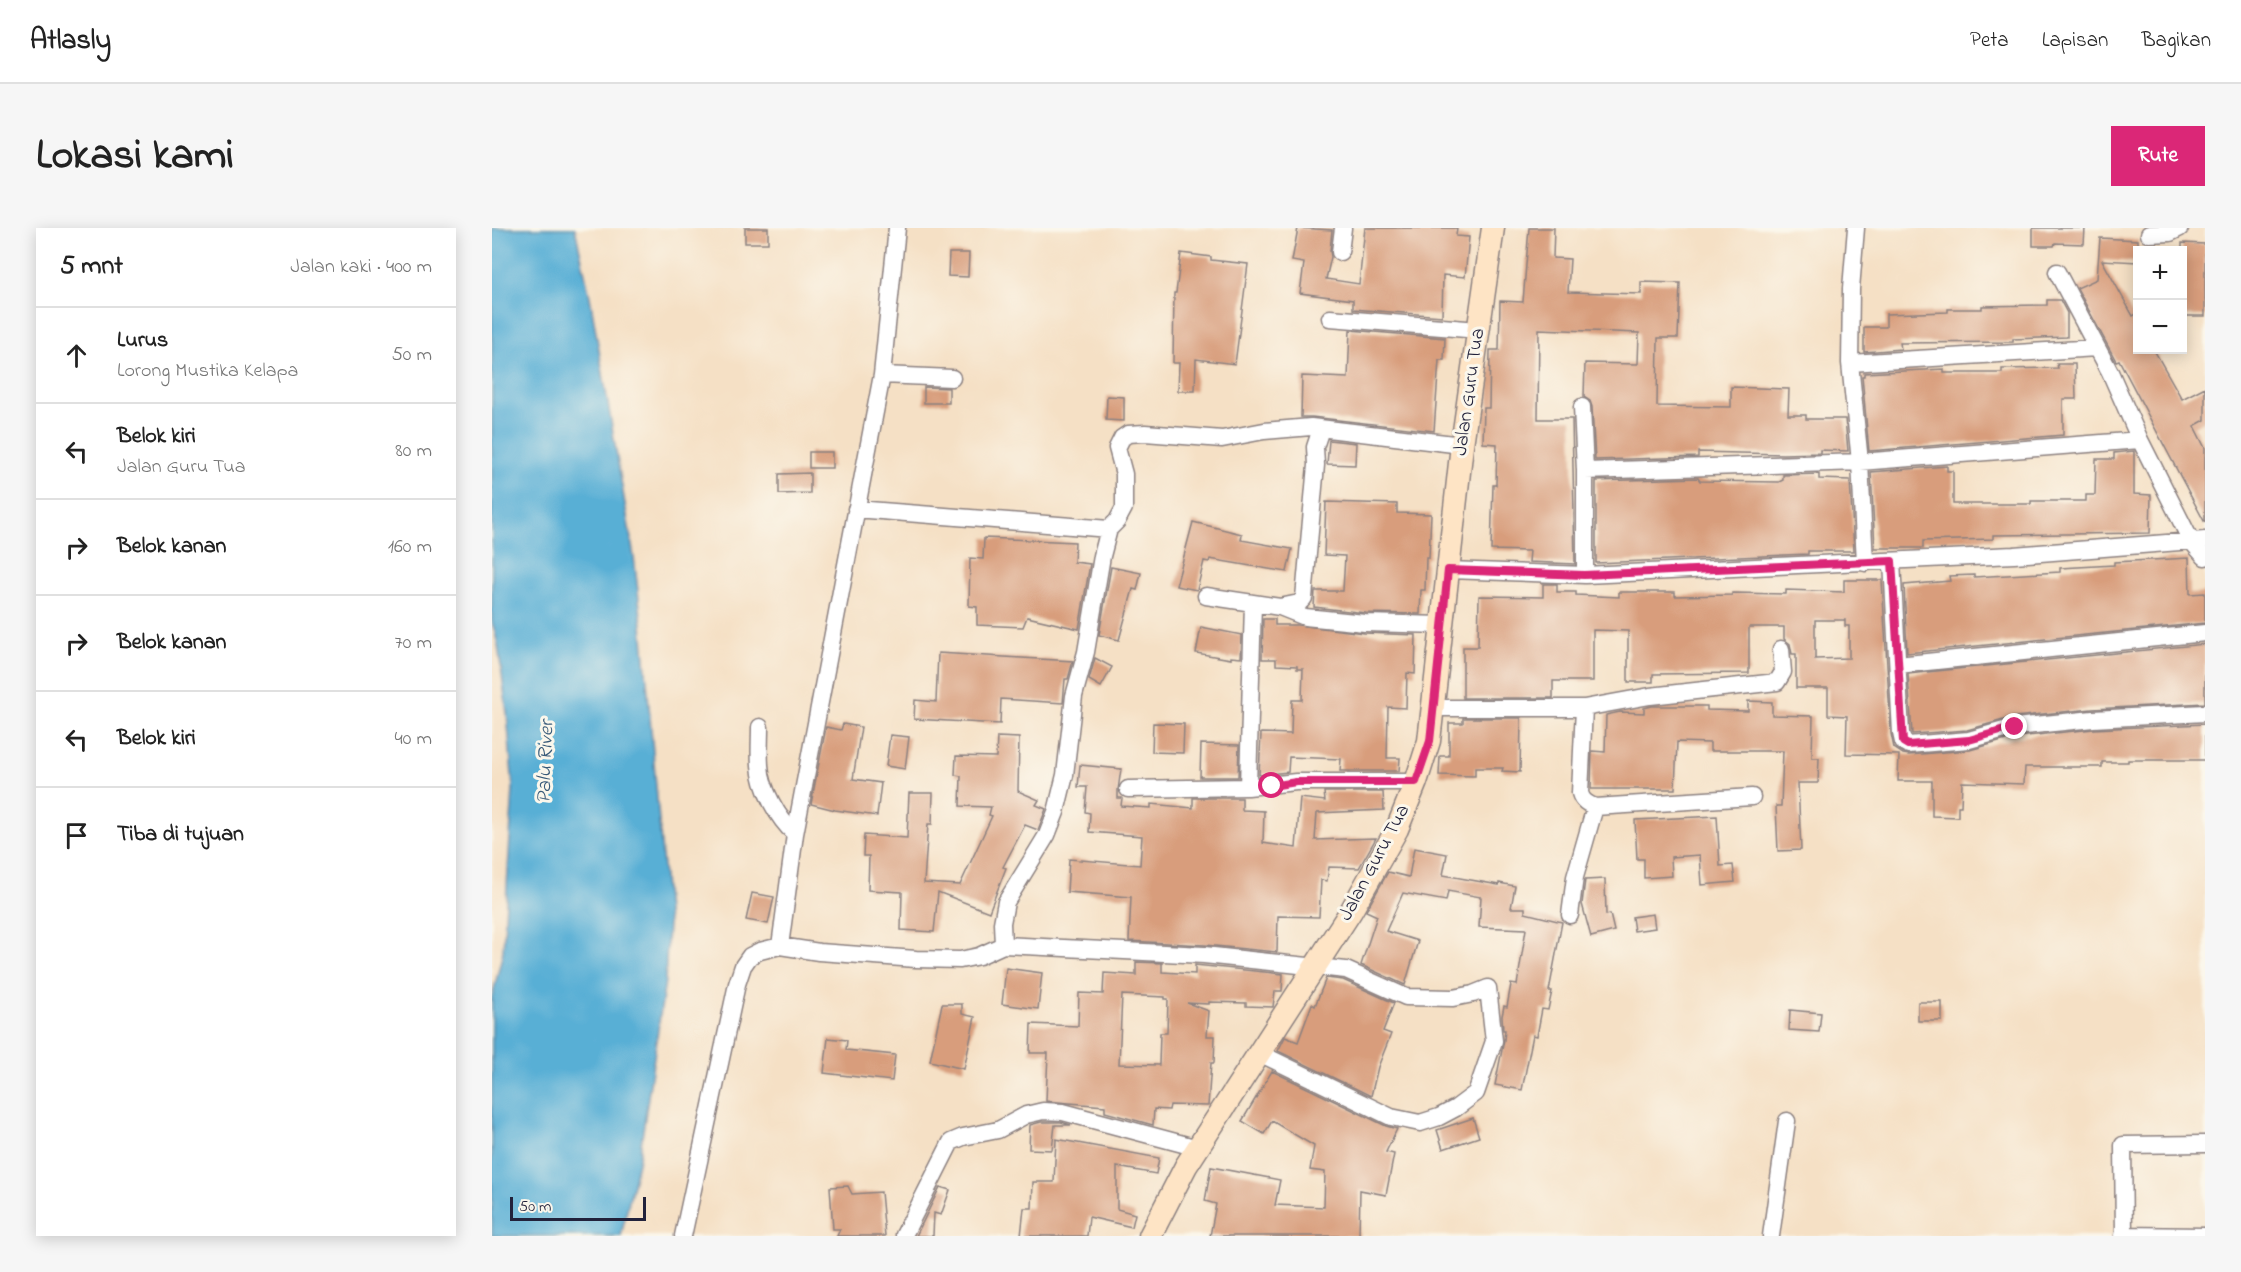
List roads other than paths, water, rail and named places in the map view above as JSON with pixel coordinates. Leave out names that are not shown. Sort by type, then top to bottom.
[{"type":"main road","name":"Jalan Guru Tua","points":[[1150,1236],[1186,1166],[1351,911],[1397,829],[1430,741],[1462,445],[1493,228]]},
{"type":"street","points":[[780,946],[795,834],[882,375],[897,228]]},
{"type":"street","points":[[1340,252],[1343,228]]},
{"type":"street","points":[[1856,228],[1851,290],[1850,363],[1860,462],[1865,564]]},
{"type":"street","points":[[2149,234],[2170,233],[2180,228]]},
{"type":"street","points":[[2057,272],[2097,348],[2140,440],[2198,540],[2205,557]]},
{"type":"street","points":[[1330,318],[1479,330]]},
{"type":"street","points":[[1850,363],[2097,348]]},
{"type":"street","points":[[882,375],[952,378]]},
{"type":"street","points":[[1582,407],[1585,471],[1584,575]]},
{"type":"street","points":[[1003,945],[1002,923],[1006,902],[1047,834],[1056,812],[1065,775],[1074,696],[1086,652],[1109,529],[1117,521],[1124,508],[1124,474],[1117,448],[1122,438],[1128,434],[1144,433],[1222,439],[1311,427],[1462,445]]},
{"type":"street","points":[[1280,607],[1299,603],[1304,598],[1316,465],[1315,447],[1321,429]]},
{"type":"street","points":[[1585,471],[1860,462],[2140,440]]},
{"type":"street","points":[[856,509],[1109,529]]},
{"type":"street","points":[[1448,570],[1584,575],[1865,564],[2198,540]]},
{"type":"street","points":[[1892,561],[1901,733],[1903,742],[1908,745],[1969,740],[2015,727],[2093,719],[2205,713]]},
{"type":"street","points":[[1206,596],[1280,607],[1305,617],[1365,623],[1442,626]]},
{"type":"street","points":[[1248,787],[1253,603]]},
{"type":"street","points":[[1898,665],[2205,633]]},
{"type":"street","points":[[1433,708],[1584,708],[1650,696],[1777,682],[1784,672],[1781,649]]},
{"type":"street","points":[[1584,708],[1580,793],[1585,801],[1595,807],[1752,797]]},
{"type":"street","points":[[760,727],[760,766],[768,795],[788,828],[795,834]]},
{"type":"street","points":[[1128,789],[1248,787],[1296,782],[1416,782]]},
{"type":"street","points":[[1570,915],[1575,877],[1595,807]]},
{"type":"street","points":[[683,1236],[737,984],[743,966],[750,956],[760,951],[780,946],[819,952],[960,960],[979,956],[1003,945],[1204,955],[1346,970],[1407,997],[1453,998],[1488,988],[1494,1041],[1476,1093],[1456,1108],[1420,1123],[1391,1117],[1259,1053]]},
{"type":"street","points":[[904,1235],[951,1142],[963,1137],[998,1130],[1035,1112],[1063,1112],[1198,1148]]},
{"type":"street","points":[[1772,1236],[1787,1122]]},
{"type":"street","points":[[2205,1144],[2123,1145],[2124,1235],[2205,1236]]},
{"type":"water","name":"Palu River","points":[[492,228],[575,228],[590,297],[634,557],[668,924],[665,981],[639,1158],[621,1236],[492,1236],[492,998],[503,951],[513,789],[507,713],[498,645],[492,621]]}]
